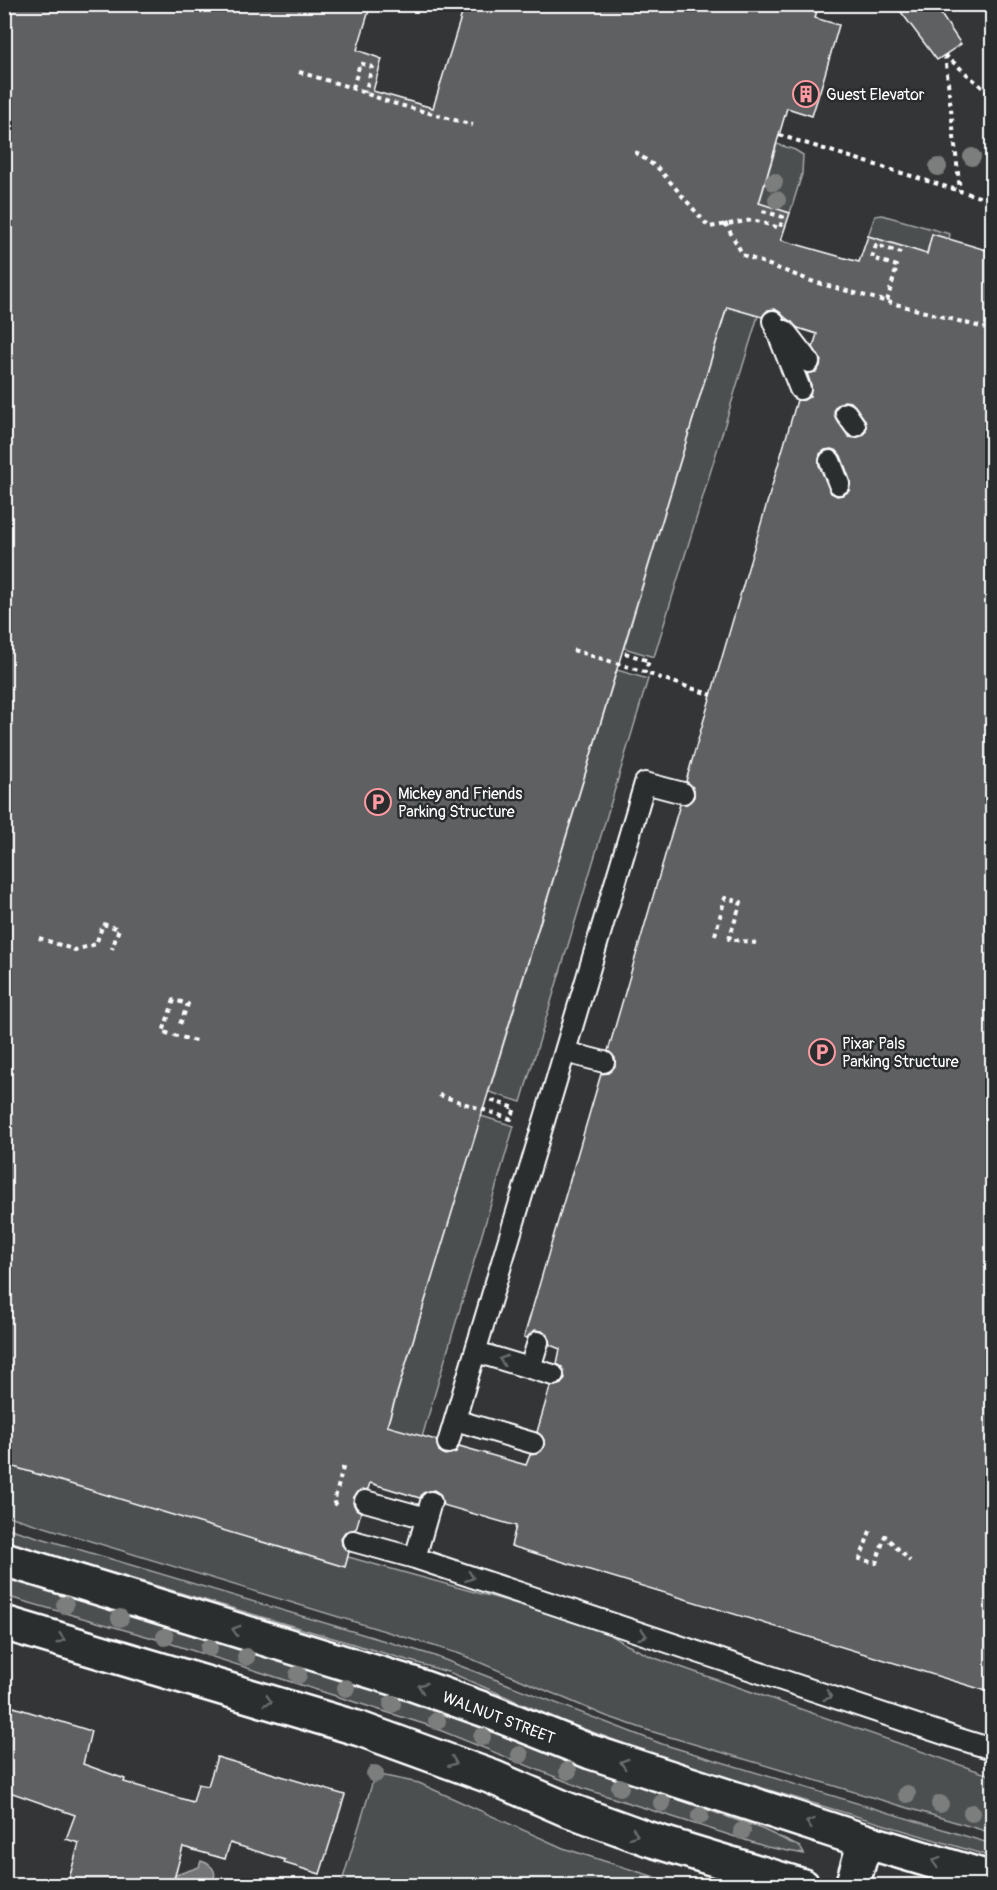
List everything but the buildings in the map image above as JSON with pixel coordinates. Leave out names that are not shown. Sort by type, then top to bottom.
[{"type":"street","name":"WALNUT STREET","points":[[4,1559],[410,1683],[591,1752],[993,1879]]},
{"type":"street","points":[[4,1623],[360,1729],[482,1773],[566,1809],[649,1839],[803,1886]]},
{"type":"street","points":[[852,1886],[866,1840]]},
{"type":"lane","points":[[800,389],[775,321],[808,362]]},
{"type":"lane","points":[[831,461],[839,484]]},
{"type":"lane","points":[[448,1443],[645,783],[683,793]]},
{"type":"lane","points":[[565,1052],[604,1062]]},
{"type":"lane","points":[[530,1368],[538,1342]]},
{"type":"lane","points":[[476,1352],[554,1375]]},
{"type":"lane","points":[[455,1420],[533,1443]]},
{"type":"lane","points":[[365,1501],[429,1510],[415,1558]]},
{"type":"lane","points":[[352,1541],[415,1558],[993,1749]]},
{"type":"path","points":[[960,191],[945,55],[993,96]]},
{"type":"path","points":[[353,88],[360,63],[372,67],[365,93]]},
{"type":"path","points":[[299,72],[473,125]]},
{"type":"path","points":[[780,135],[993,201]]},
{"type":"path","points":[[635,152],[659,170],[710,227],[753,220],[780,228],[783,217],[759,210]]},
{"type":"path","points":[[725,223],[743,255],[814,282],[993,330]]},
{"type":"path","points":[[887,301],[897,266],[872,258],[876,245],[902,253]]},
{"type":"path","points":[[573,650],[645,672],[649,660],[622,652]]},
{"type":"path","points":[[649,674],[712,695]]},
{"type":"path","points":[[715,935],[725,898],[741,902],[729,939],[756,943]]},
{"type":"path","points":[[39,938],[75,950],[96,944],[103,924],[119,928],[112,949]]},
{"type":"path","points":[[180,1024],[188,1004],[174,1000],[163,1032],[199,1042]]},
{"type":"path","points":[[439,1095],[511,1119],[514,1108],[490,1100]]},
{"type":"path","points":[[870,1531],[860,1559],[876,1563],[885,1536],[910,1561]]},
{"type":"shaded area","points":[[777,144],[803,155],[802,174],[790,213],[759,204]]},
{"type":"shaded area","points":[[882,215],[950,234],[949,239],[932,235],[923,265],[914,250],[868,236],[875,216]]},
{"type":"shaded area","points":[[727,307],[758,316],[654,657],[624,648]]},
{"type":"shaded area","points":[[617,670],[648,679],[521,1102],[489,1092]]},
{"type":"shaded area","points":[[481,1116],[514,1126],[412,1471],[370,1483]]},
{"type":"shaded area","points":[[4,1464],[345,1566],[348,1557],[597,1626],[625,1644],[652,1657],[992,1776],[992,1833],[650,1731],[606,1716],[460,1654],[5,1515]]},
{"type":"shaded area","points":[[4,1527],[432,1655],[662,1744],[992,1844],[992,1857],[666,1759],[565,1722],[451,1673],[5,1541]]},
{"type":"shaded area","points":[[4,1576],[462,1716],[611,1776],[762,1829],[800,1847],[804,1854],[767,1847],[585,1789],[427,1725],[153,1638],[5,1596]]},
{"type":"shaded area","points":[[375,1774],[419,1783],[563,1848],[680,1885],[341,1885]]},
{"type":"shaded area","points":[[201,1861],[209,1865],[215,1874],[209,1885],[168,1886],[176,1875],[199,1867]]},
{"type":"place","name":"Guest Elevator","points":[[806,94]]},
{"type":"place","name":"Mickey and Friends Parking Structure","points":[[378,802]]},
{"type":"place","name":"Pixar Pals Parking Structure","points":[[822,1052]]}]
